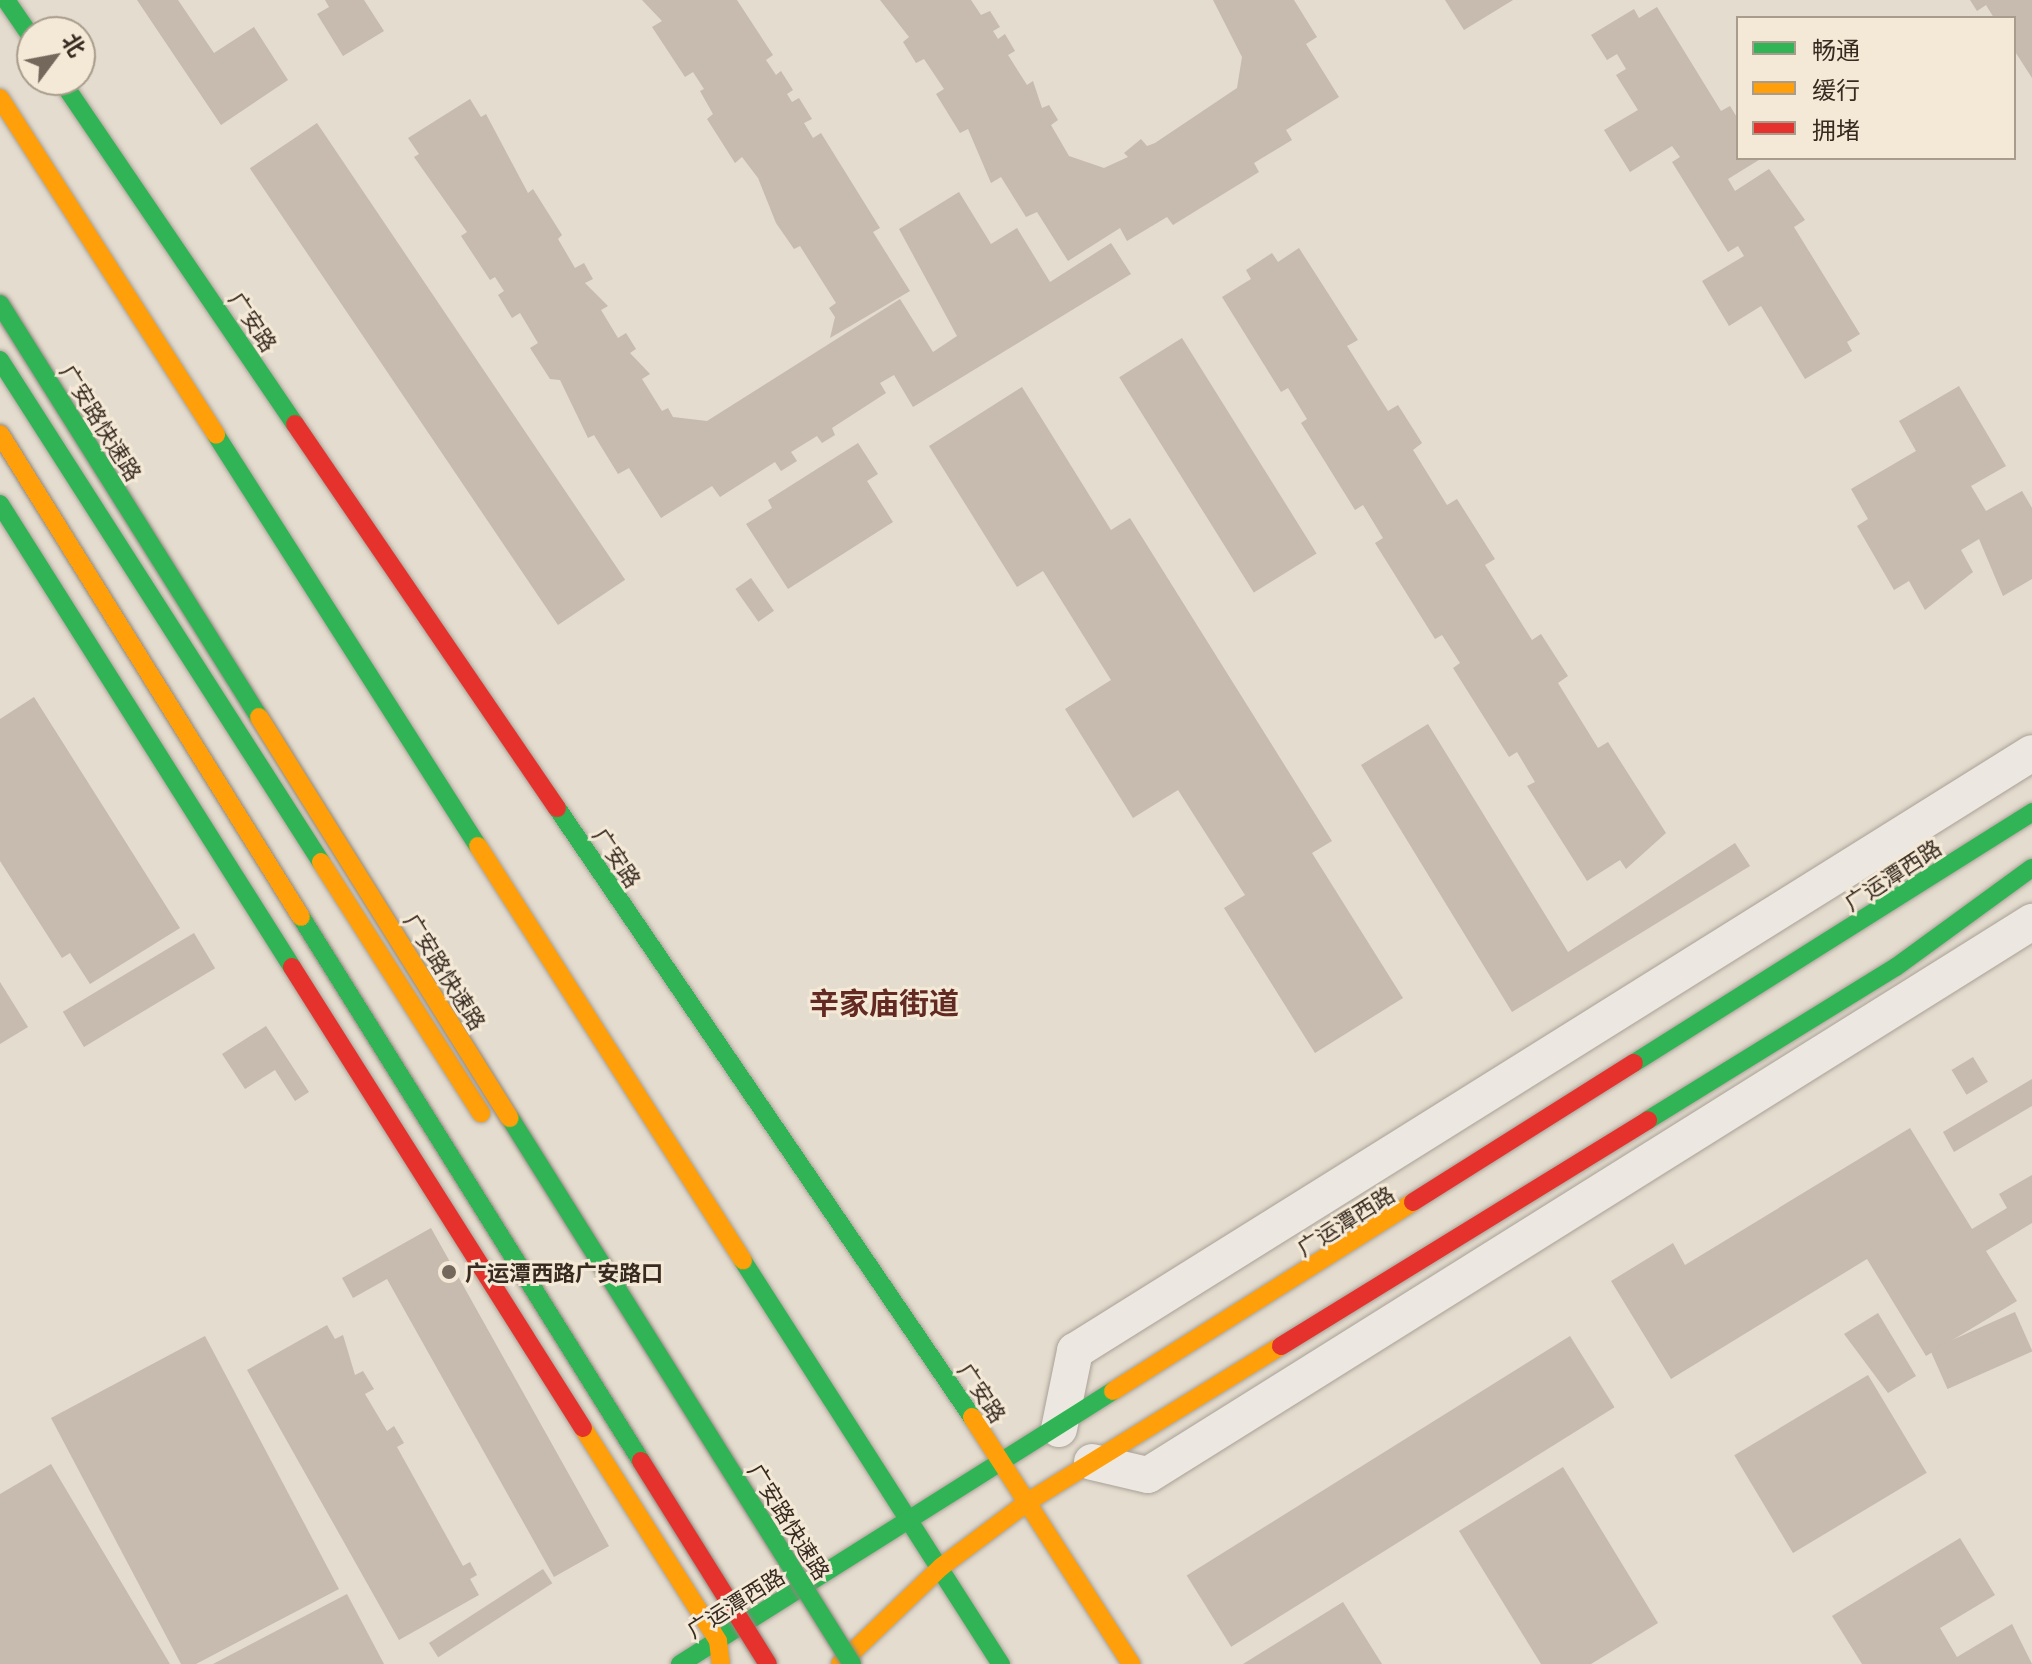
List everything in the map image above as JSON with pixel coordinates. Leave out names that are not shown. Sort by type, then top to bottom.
[{"type":"main road","name":"广安路","points":[[72,96],[1029,1501],[1131,1664]]},
{"type":"main road","points":[[0,98],[911,1518],[1001,1664]]},
{"type":"main road","name":"广安路快速路","points":[[0,304],[852,1664]]},
{"type":"main road","points":[[0,360],[491,1128]]},
{"type":"main road","points":[[0,434],[768,1664]]},
{"type":"main road","points":[[0,504],[718,1641],[721,1664]]},
{"type":"main road","name":"广运潭西路","points":[[680,1664],[1059,1429],[2032,812]]},
{"type":"main road","points":[[840,1664],[941,1567],[1029,1501],[1896,967],[2032,868]]},
{"type":"main road","points":[[542,1209],[830,1664]]},
{"type":"street","points":[[1059,1429],[1075,1351],[2032,753]]},
{"type":"street","points":[[1092,1462],[1148,1475],[2032,922]]},
{"type":"building","points":[[137,0],[178,0],[214,53],[254,27],[288,80],[221,125]]},
{"type":"building","points":[[325,0],[364,0],[384,31],[343,56],[317,14],[329,7]]},
{"type":"building","points":[[642,0],[737,0],[773,55],[766,60],[776,75],[781,71],[793,90],[787,94],[792,102],[799,98],[812,119],[804,123],[813,138],[821,133],[880,228],[873,232],[910,291],[830,338],[835,317],[829,308],[836,303],[800,246],[794,249],[776,223],[758,178],[742,157],[735,163],[707,119],[713,114],[700,91],[704,89],[693,72],[685,77],[652,27],[662,21]]},
{"type":"building","points":[[880,0],[971,0],[981,15],[990,11],[1000,27],[993,31],[998,39],[1005,34],[1015,51],[1008,55],[1027,85],[1033,81],[1042,108],[1049,105],[1058,120],[1051,125],[1069,156],[1104,168],[1128,157],[1124,153],[1141,139],[1147,146],[1155,143],[1237,88],[1242,57],[1213,0],[1294,0],[1317,37],[1306,44],[1339,97],[1286,130],[1292,140],[1254,163],[1259,172],[1173,225],[1167,217],[1127,241],[1120,228],[1068,261],[1037,212],[1026,217],[1001,177],[991,183],[968,129],[960,133],[936,94],[944,89],[924,59],[916,63],[903,42],[909,37]]},
{"type":"building","points":[[1445,0],[1513,0],[1464,30]]},
{"type":"building","points":[[1970,0],[2032,0],[2032,78],[2016,53],[2016,16],[1993,16],[1986,5],[1977,11]]},
{"type":"building","points":[[1657,7],[1721,111],[1730,106],[1736,116],[1736,160],[1759,160],[1728,179],[1735,191],[1769,169],[1805,220],[1794,227],[1860,334],[1847,342],[1852,351],[1805,379],[1761,306],[1729,326],[1702,281],[1744,256],[1738,246],[1728,252],[1672,162],[1680,157],[1672,146],[1630,172],[1604,130],[1638,110],[1616,75],[1626,69],[1617,54],[1607,60],[1591,35],[1634,9],[1639,18]]},
{"type":"building","points":[[470,99],[481,117],[486,114],[528,193],[533,189],[562,235],[558,239],[575,268],[584,263],[593,279],[585,283],[608,306],[601,310],[618,338],[626,333],[636,349],[630,353],[650,374],[642,379],[662,411],[668,408],[673,417],[707,421],[900,299],[933,352],[957,336],[899,229],[959,192],[991,244],[1017,228],[1050,282],[1111,243],[1131,274],[913,407],[894,375],[880,383],[886,393],[832,428],[835,435],[822,443],[817,436],[791,452],[797,461],[781,471],[775,462],[720,497],[712,486],[661,518],[629,468],[618,474],[594,435],[588,438],[560,380],[550,379],[530,348],[538,343],[520,313],[512,318],[498,295],[504,291],[495,277],[490,280],[461,236],[467,232],[414,157],[419,154],[408,138]]},
{"type":"building","points":[[317,123],[625,580],[558,625],[250,168]]},
{"type":"building","points":[[1299,248],[1358,340],[1347,346],[1388,411],[1398,405],[1422,443],[1413,450],[1447,505],[1457,499],[1495,559],[1485,565],[1532,640],[1541,634],[1568,676],[1558,683],[1598,748],[1608,742],[1666,833],[1626,869],[1620,860],[1587,881],[1527,786],[1535,782],[1517,752],[1509,757],[1453,668],[1460,663],[1442,635],[1435,639],[1375,543],[1383,538],[1363,505],[1355,510],[1301,423],[1307,419],[1288,388],[1281,392],[1222,297],[1251,279],[1246,270],[1272,253],[1278,262]]},
{"type":"building","points":[[1182,338],[1317,553],[1254,593],[1119,377]]},
{"type":"building","points":[[1959,386],[2006,466],[1971,486],[1986,511],[2022,491],[2032,508],[2032,579],[2003,596],[1979,539],[1961,550],[1973,572],[1925,610],[1909,581],[1894,590],[1857,526],[1868,519],[1851,489],[1916,451],[1899,421]]},
{"type":"building","points":[[1022,387],[1111,530],[1130,518],[1332,841],[1312,853],[1403,998],[1315,1053],[1224,908],[1245,895],[1178,790],[1133,818],[1065,709],[1111,680],[1043,571],[1017,587],[929,446]]},
{"type":"building","points":[[858,443],[878,474],[867,481],[893,522],[788,589],[746,524],[772,508],[768,500]]},
{"type":"building","points":[[751,578],[774,611],[758,622],[735,589]]},
{"type":"building","points":[[34,697],[180,928],[90,984],[70,953],[62,958],[0,861],[0,719]]},
{"type":"building","points":[[1428,724],[1568,952],[1735,843],[1750,866],[1512,1012],[1361,765]]},
{"type":"building","points":[[194,933],[215,968],[84,1047],[63,1012]]},
{"type":"building","points":[[0,982],[28,1027],[0,1044]]},
{"type":"building","points":[[266,1026],[309,1092],[295,1101],[275,1070],[245,1089],[222,1054]]},
{"type":"building","points":[[1973,1057],[1988,1082],[1967,1095],[1952,1070]]},
{"type":"building","points":[[2032,1079],[2032,1106],[1954,1152],[1943,1132]]},
{"type":"building","points":[[1910,1128],[1972,1229],[2007,1208],[1999,1194],[2032,1175],[2032,1223],[1986,1251],[2017,1301],[1926,1356],[1867,1259],[1671,1379],[1611,1281],[1673,1243],[1685,1265]]},
{"type":"building","points":[[431,1228],[609,1546],[554,1577],[387,1279],[353,1298],[342,1278]]},
{"type":"building","points":[[2015,1312],[2032,1352],[1948,1389],[1930,1350]]},
{"type":"building","points":[[1878,1313],[1916,1376],[1888,1393],[1844,1334]]},
{"type":"building","points":[[327,1325],[335,1339],[343,1335],[355,1375],[363,1371],[374,1389],[365,1394],[387,1431],[394,1426],[404,1443],[397,1447],[463,1566],[470,1562],[477,1575],[470,1579],[479,1595],[399,1640],[247,1370]]},
{"type":"building","points":[[205,1336],[339,1589],[196,1664],[181,1664],[51,1418]]},
{"type":"building","points":[[1570,1336],[1615,1407],[1231,1647],[1187,1576]]},
{"type":"building","points":[[1868,1375],[1927,1473],[1793,1553],[1734,1455]]},
{"type":"building","points":[[51,1464],[170,1664],[0,1664],[0,1494]]},
{"type":"building","points":[[1563,1467],[1658,1623],[1591,1664],[1541,1664],[1459,1531]]},
{"type":"building","points":[[1960,1538],[1995,1595],[1940,1628],[1957,1657],[2012,1624],[2032,1664],[1862,1664],[1832,1616]]},
{"type":"building","points":[[543,1569],[552,1583],[438,1657],[429,1643]]},
{"type":"building","points":[[347,1594],[384,1664],[213,1664]]},
{"type":"building","points":[[1343,1602],[1382,1664],[1243,1664]]},
{"type":"traffic: fast","points":[[6,0],[17,16]]},
{"type":"traffic: fast","points":[[72,96],[295,424]]},
{"type":"traffic: fast","points":[[0,304],[259,717]]},
{"type":"traffic: fast","points":[[0,360],[321,862]]},
{"type":"traffic: fast","points":[[216,435],[478,846]]},
{"type":"traffic: fast","points":[[0,504],[292,967]]},
{"type":"traffic: fast","points":[[557,808],[972,1417]]},
{"type":"traffic: fast","points":[[1634,1063],[2032,812]]},
{"type":"traffic: fast","points":[[1648,1120],[1896,967],[2032,868]]},
{"type":"traffic: fast","points":[[301,917],[641,1461]]},
{"type":"traffic: fast","points":[[510,1118],[852,1664]]},
{"type":"traffic: fast","points":[[743,1261],[1001,1664]]},
{"type":"traffic: fast","points":[[680,1664],[1113,1391]]},
{"type":"traffic: slow","points":[[0,98],[216,435]]},
{"type":"traffic: slow","points":[[0,434],[301,917]]},
{"type":"traffic: slow","points":[[259,717],[510,1118]]},
{"type":"traffic: slow","points":[[478,846],[743,1261]]},
{"type":"traffic: slow","points":[[321,862],[481,1113]]},
{"type":"traffic: slow","points":[[1113,1391],[1413,1202]]},
{"type":"traffic: slow","points":[[840,1664],[941,1567],[1029,1501],[1281,1346]]},
{"type":"traffic: slow","points":[[972,1417],[1131,1664]]},
{"type":"traffic: slow","points":[[583,1428],[718,1641],[721,1664]]},
{"type":"traffic: jam","points":[[295,424],[557,808]]},
{"type":"traffic: jam","points":[[292,967],[583,1428]]},
{"type":"traffic: jam","points":[[1413,1202],[1634,1063]]},
{"type":"traffic: jam","points":[[1281,1346],[1648,1120]]},
{"type":"traffic: jam","points":[[641,1461],[768,1664]]},
{"type":"place","name":"广运潭西路广安路口","points":[[449,1272]]},
{"type":"district","name":"辛家庙街道","points":[[884,1001]]}]
